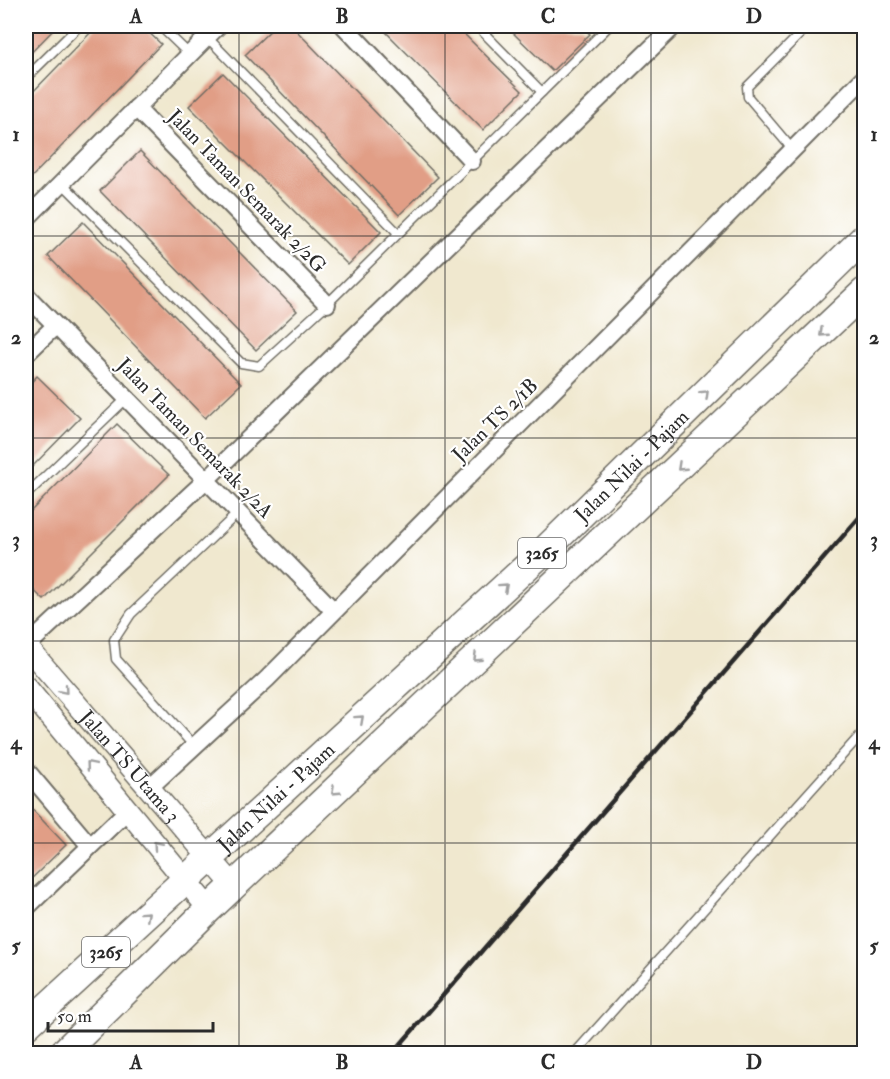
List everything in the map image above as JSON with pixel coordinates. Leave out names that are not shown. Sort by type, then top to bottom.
[{"type":"main road","name":"Jalan Nilai - Pajam","points":[[208,857],[547,548],[864,238]]},
{"type":"main road","name":"Jalan Nilai - Pajam","points":[[234,886],[864,292]]},
{"type":"main road","name":"3265","points":[[26,1026],[208,857]]},
{"type":"main road","name":"3265","points":[[62,1053],[234,886]]},
{"type":"street","points":[[344,26],[472,161]]},
{"type":"street","points":[[26,647],[207,479],[674,26]]},
{"type":"street","points":[[26,219],[213,31]]},
{"type":"street","name":"Jalan TS 2/1B","points":[[150,787],[267,679],[864,78]]},
{"type":"street","name":"Jalan Taman Semarak 2/2G","points":[[136,108],[327,304]]},
{"type":"street","name":"Jalan Taman Semarak 2/2A","points":[[26,295],[334,611]]},
{"type":"street","points":[[26,354],[56,326]]},
{"type":"street","name":"Jalan TS Utama 3","points":[[26,647],[234,886]]},
{"type":"street","name":"Jalan TS Utama 3","points":[[26,687],[209,909]]},
{"type":"street","points":[[26,771],[90,846]]},
{"type":"street","points":[[26,908],[128,810]]},
{"type":"lane","points":[[26,78],[79,26]]},
{"type":"lane","points":[[160,26],[190,55]]},
{"type":"lane","points":[[477,26],[542,92]]},
{"type":"lane","points":[[62,183],[241,363],[259,366],[327,304],[609,26]]},
{"type":"lane","points":[[793,150],[748,97],[747,87],[808,26]]},
{"type":"lane","points":[[213,31],[398,233]]},
{"type":"lane","points":[[26,495],[127,398]]},
{"type":"lane","points":[[194,745],[116,659],[114,640],[130,614],[239,512]]},
{"type":"lane","points":[[574,1053],[864,731]]},
{"type":"building","points":[[26,26],[57,26],[26,58]]},
{"type":"building","points":[[97,26],[142,26],[161,44],[26,183],[26,99]]},
{"type":"building","points":[[275,26],[292,26],[438,177],[399,215],[245,55]]},
{"type":"building","points":[[380,26],[456,26],[522,91],[483,130]]},
{"type":"building","points":[[506,26],[581,26],[590,34],[552,71]]},
{"type":"building","points":[[223,73],[381,232],[348,265],[189,106]]},
{"type":"building","points":[[140,151],[297,311],[256,350],[100,191]]},
{"type":"building","points":[[83,222],[241,384],[205,418],[48,256]]},
{"type":"building","points":[[37,376],[80,418],[26,473],[26,388]]},
{"type":"building","points":[[117,424],[169,475],[44,600],[26,583],[26,516]]},
{"type":"building","points":[[26,803],[66,845],[26,884]]},
{"type":"railway","points":[[392,1054],[864,512]]}]
